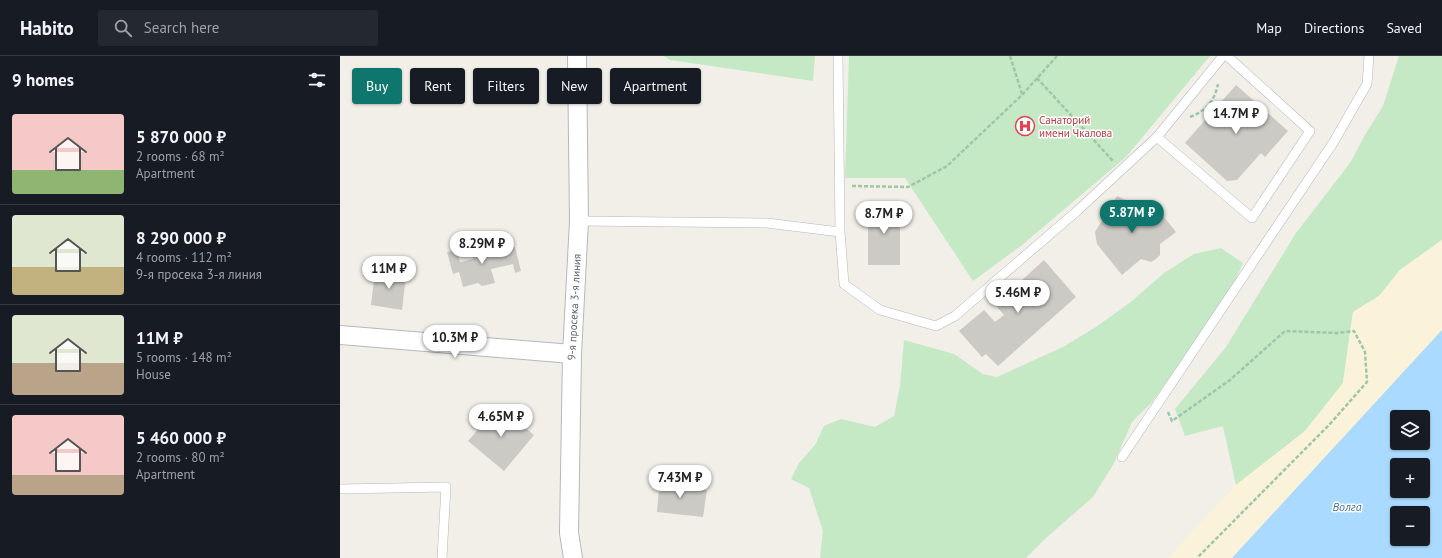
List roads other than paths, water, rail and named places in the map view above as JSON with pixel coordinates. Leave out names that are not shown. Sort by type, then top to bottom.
[{"type":"street","name":"9-я просека 3-я линия","points":[[573,558],[569,533],[572,354],[578,221],[577,56]]},
{"type":"street","points":[[340,335],[572,354]]},
{"type":"lane","points":[[838,56],[840,232],[844,284],[880,310],[936,326],[961,311],[1077,212],[1157,137],[1222,56]]},
{"type":"lane","points":[[1157,137],[1252,218],[1310,131],[1227,56]]},
{"type":"lane","points":[[1122,457],[1333,143],[1367,84],[1368,56]]},
{"type":"lane","points":[[578,221],[767,224],[840,232]]},
{"type":"lane","points":[[340,489],[446,487],[442,558]]},
{"type":"water","name":"Волга","points":[[1442,330],[1442,558],[1232,558]]},
{"type":"place","name":"Санаторий имени Чкалова","points":[[1025,126]]}]
